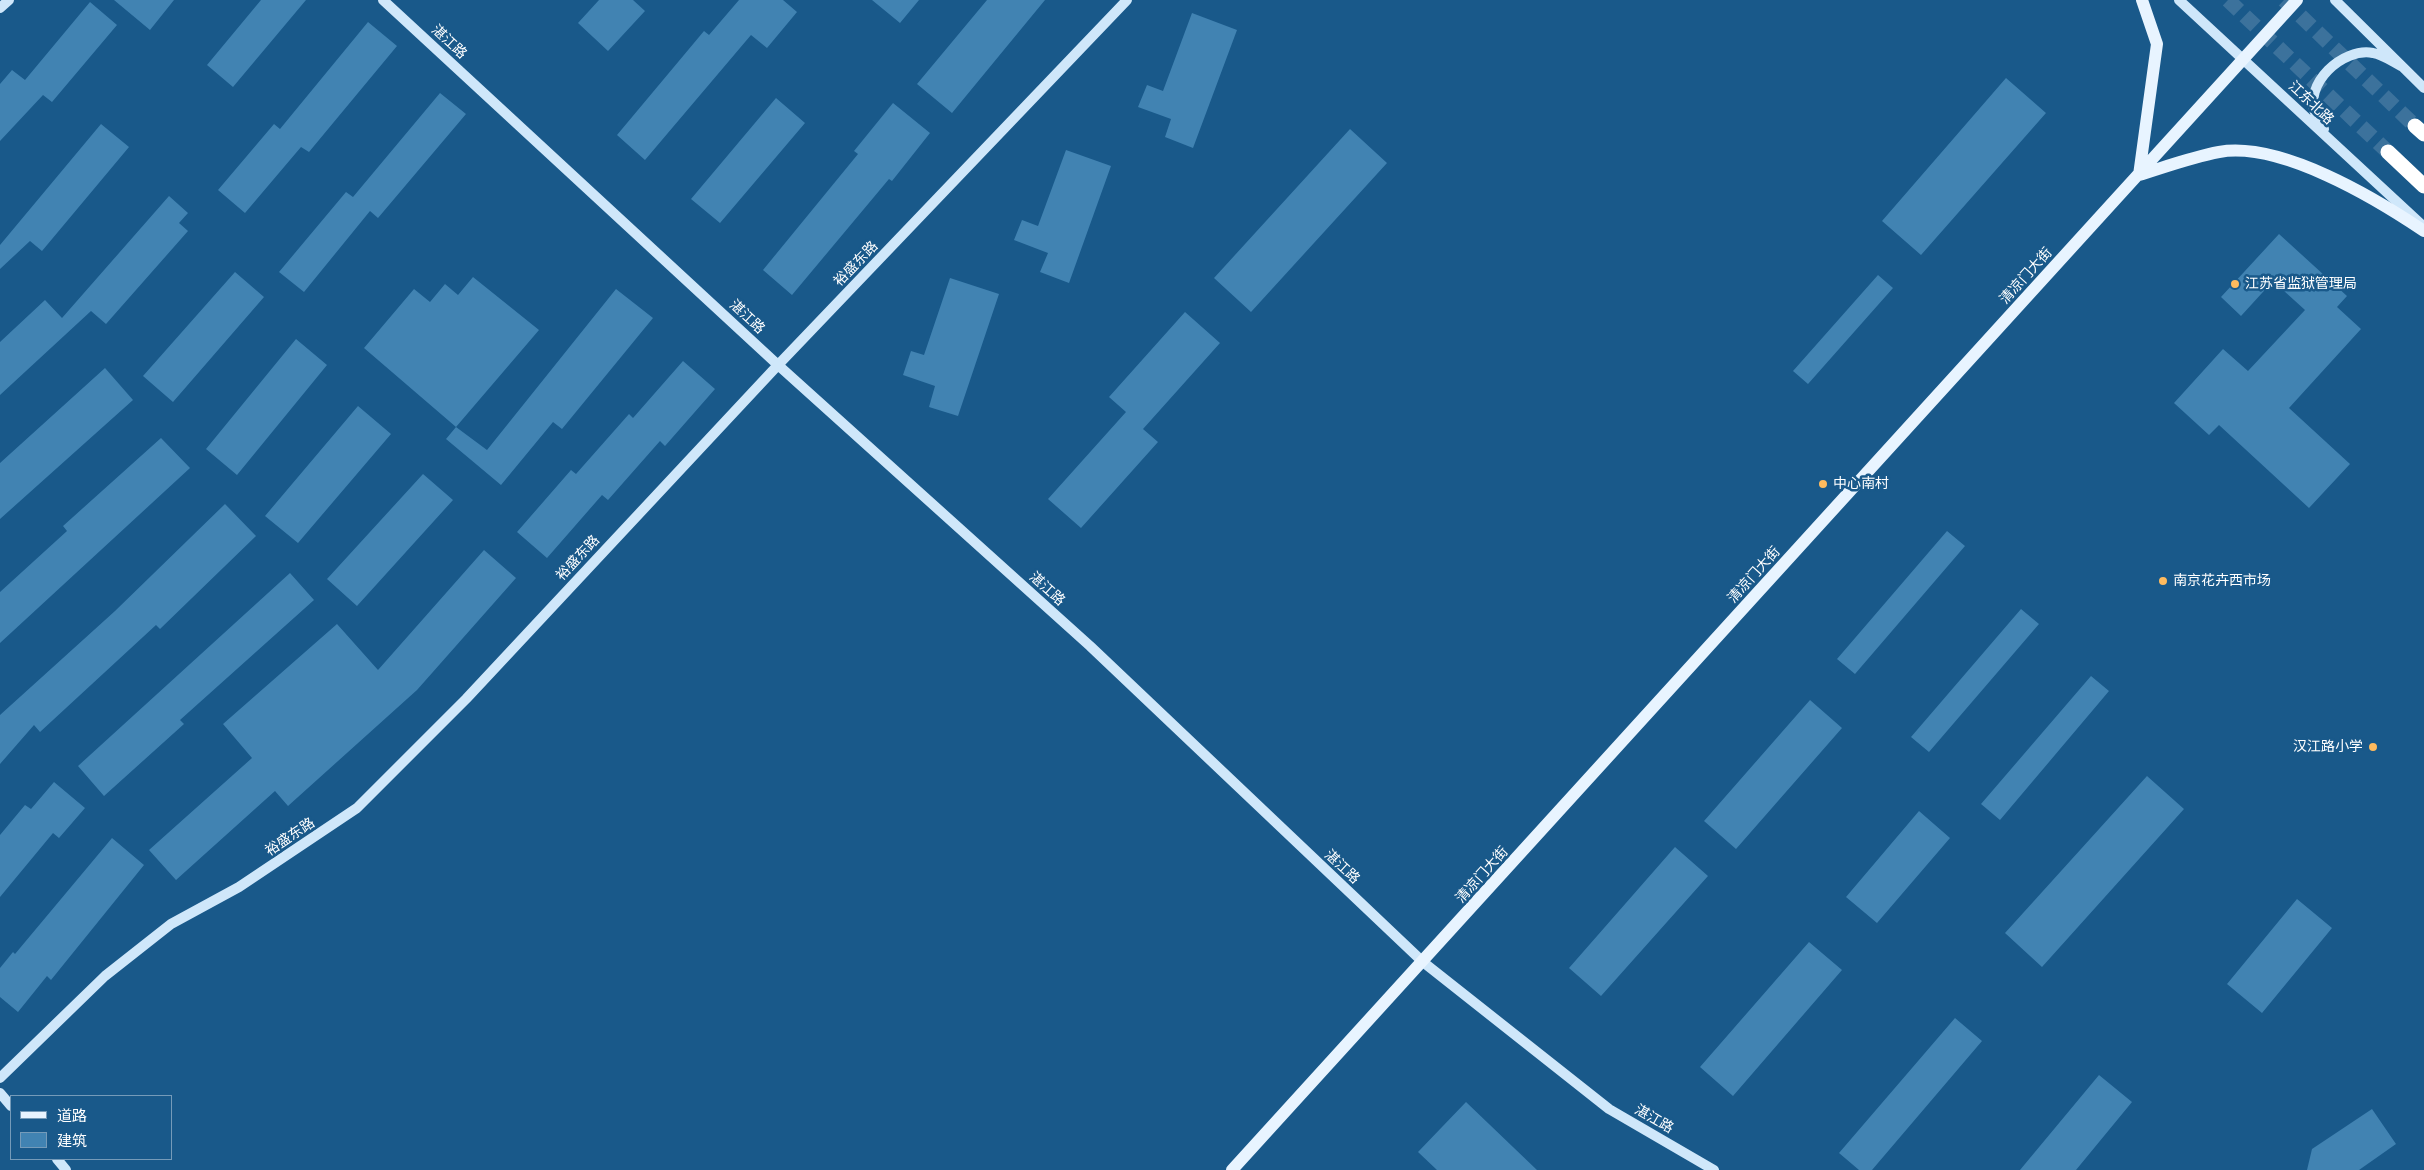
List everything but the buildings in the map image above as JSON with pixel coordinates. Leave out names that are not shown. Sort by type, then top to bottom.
[{"type":"highway","points":[[2388,152],[2424,186]]},
{"type":"main road","points":[[0,8],[9,0]]},
{"type":"main road","name":"湛江路","points":[[383,0],[778,365],[1090,646],[1423,962],[1609,1109],[1714,1170]]},
{"type":"main road","name":"裕盛东路","points":[[0,1078],[105,976],[171,924],[239,887],[357,808],[466,699],[778,365],[1128,0]]},
{"type":"main road","points":[[2142,0],[2157,44],[2138,175],[2220,152],[2256,152],[2349,184],[2424,231]]},
{"type":"main road","name":"江东北路","points":[[2179,0],[2424,227]]},
{"type":"main road","name":"清凉门大街","points":[[1232,1170],[2297,0]]},
{"type":"main road","points":[[2335,0],[2424,88]]},
{"type":"main road","points":[[2332,142],[2315,115],[2314,100],[2320,79],[2336,63],[2354,53],[2374,53],[2401,66]]},
{"type":"main road","points":[[0,1093],[10,1105]]},
{"type":"main road","points":[[58,1160],[66,1170]]},
{"type":"tunnel","points":[[2228,0],[2388,152]]},
{"type":"tunnel","points":[[2284,0],[2415,126]]},
{"type":"place","name":"江苏省监狱管理局","points":[[2235,284]]},
{"type":"place","name":"中心南村","points":[[1823,484]]},
{"type":"place","name":"南京花卉西市场","points":[[2163,581]]},
{"type":"place","name":"汉江路小学","points":[[2373,747]]}]
